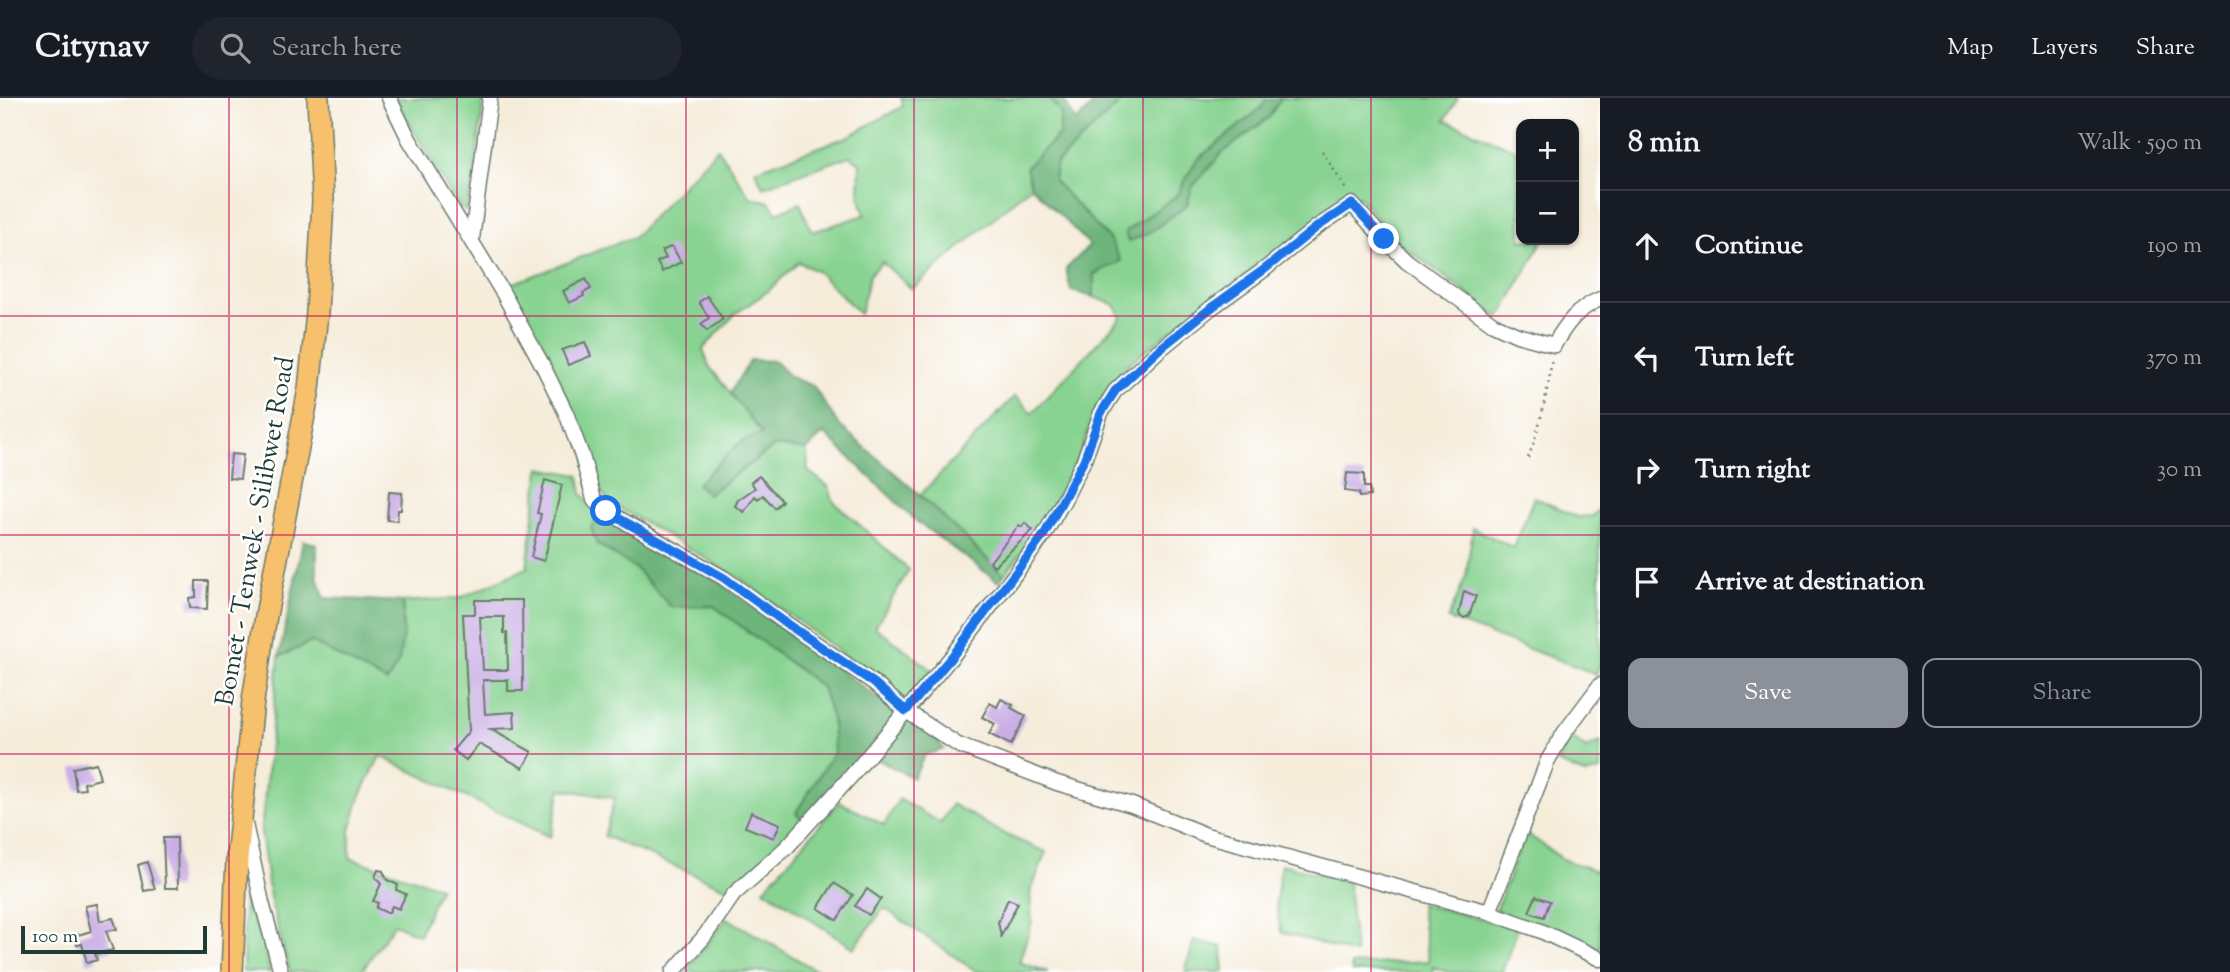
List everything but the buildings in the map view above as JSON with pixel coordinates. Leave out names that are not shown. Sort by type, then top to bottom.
[{"type":"main road","name":"Bomet - Tenwek - Silibwet Road","points":[[232,972],[234,897],[241,808],[259,656],[309,389],[317,313],[323,200],[318,98]]},
{"type":"street","points":[[389,98],[409,139],[510,305],[566,413],[594,499],[606,511],[724,578],[874,683],[906,711],[958,745],[1057,783],[1132,805],[1206,835],[1489,912],[1541,931],[1600,959]]},
{"type":"street","points":[[472,239],[490,98]]},
{"type":"street","points":[[673,972],[704,937],[734,894],[787,847],[813,819],[954,654],[1044,535],[1084,460],[1101,413],[1115,391],[1157,351],[1317,227],[1352,204],[1408,261],[1493,324],[1517,335],[1554,345],[1571,317],[1600,299]]},
{"type":"street","points":[[1489,912],[1548,761],[1564,733],[1600,685]]},
{"type":"street","points":[[241,808],[262,903],[281,972]]},
{"type":"path","points":[[1322,151],[1344,184],[1352,204]]},
{"type":"path","points":[[1528,458],[1546,401],[1554,345]]},
{"type":"green space","points":[[395,98],[484,98],[474,176],[466,212],[454,200]]},
{"type":"green space","points":[[901,98],[1049,98],[1061,114],[1059,135],[1027,167],[1031,186],[912,289],[882,262],[870,274],[860,314],[818,272],[799,262],[768,291],[735,314],[703,349],[709,366],[763,434],[709,494],[775,446],[807,450],[808,471],[829,487],[833,501],[909,570],[875,627],[932,670],[906,701],[741,579],[611,503],[598,489],[578,421],[509,285],[634,237],[718,148],[750,197],[769,202],[777,213],[800,203],[812,232],[865,215],[859,196],[860,163],[850,156],[763,187],[755,170],[847,137],[903,106]]},
{"type":"green space","points":[[1049,98],[1063,98],[1076,122],[1099,98],[1125,98],[1056,163],[1054,181],[1110,240],[1121,261],[1094,274],[1094,297],[1071,291],[1066,269],[1090,245],[1031,186],[1026,167],[1059,135],[1061,114]]},
{"type":"green space","points":[[1125,98],[1267,98],[1261,108],[1196,161],[1176,196],[1125,232],[1187,205],[1192,187],[1221,154],[1269,117],[1281,98],[1458,98],[1445,120],[1516,150],[1516,245],[1540,245],[1500,318],[1394,239],[1359,196],[1319,218],[1122,369],[1096,408],[1079,457],[1038,531],[1004,575],[920,495],[1015,396],[1032,413],[1121,318],[1115,305],[1094,297],[1094,274],[1120,261],[1110,240],[1054,181],[1056,164]]},
{"type":"green space","points":[[1267,98],[1281,98],[1269,117],[1221,154],[1192,187],[1187,205],[1149,233],[1128,242],[1125,232],[1176,196],[1196,161],[1261,108]]},
{"type":"green space","points":[[750,360],[774,361],[790,377],[813,386],[839,425],[920,495],[1004,575],[999,582],[915,520],[824,433],[807,450],[775,446],[708,494],[697,484],[740,442],[762,434],[730,393]]},
{"type":"green space","points":[[540,468],[579,475],[582,494],[599,514],[591,528],[597,544],[635,568],[671,607],[714,606],[822,687],[832,719],[834,752],[796,812],[806,822],[728,889],[604,836],[615,798],[561,789],[550,837],[380,756],[360,797],[350,831],[350,858],[440,887],[419,935],[394,924],[361,972],[290,972],[270,898],[261,832],[279,657],[311,642],[403,635],[403,602],[460,598],[527,568]]},
{"type":"green space","points":[[1534,497],[1577,517],[1593,516],[1600,508],[1600,665],[1596,674],[1448,619],[1466,576],[1473,528],[1514,548]]},
{"type":"green space","points":[[599,514],[719,582],[898,713],[806,822],[796,813],[834,752],[832,719],[822,687],[714,606],[671,607],[635,568],[597,544],[591,528]]},
{"type":"green space","points":[[303,541],[317,544],[317,577],[325,598],[403,602],[403,635],[399,661],[387,682],[311,642],[279,657]]},
{"type":"green space","points":[[908,720],[934,736],[944,749],[925,755],[913,778],[875,758]]},
{"type":"green space","points":[[1571,737],[1586,749],[1600,742],[1600,771],[1586,775],[1557,762]]},
{"type":"green space","points":[[899,799],[941,823],[952,804],[1008,836],[1046,852],[1030,894],[1032,922],[1019,962],[1048,972],[977,972],[884,908],[854,948],[764,889],[840,802],[884,825]]},
{"type":"green space","points":[[1526,833],[1564,860],[1600,872],[1600,954],[1496,910]]},
{"type":"green space","points":[[1281,864],[1348,882],[1355,954],[1281,932],[1276,902]]},
{"type":"green space","points":[[244,896],[266,952],[270,972],[243,972]]},
{"type":"green space","points":[[1420,904],[1518,928],[1502,972],[1448,972],[1433,967],[1433,972],[1352,972],[1351,965],[1429,961]]},
{"type":"green space","points":[[727,918],[819,972],[686,972]]},
{"type":"green space","points":[[1194,940],[1222,947],[1224,972],[1185,972]]},
{"type":"route","points":[[606,511],[724,578],[874,683],[906,711],[954,654],[1044,535],[1084,460],[1101,413],[1115,391],[1131,374],[1211,308],[1317,227],[1352,204],[1384,239]]}]
